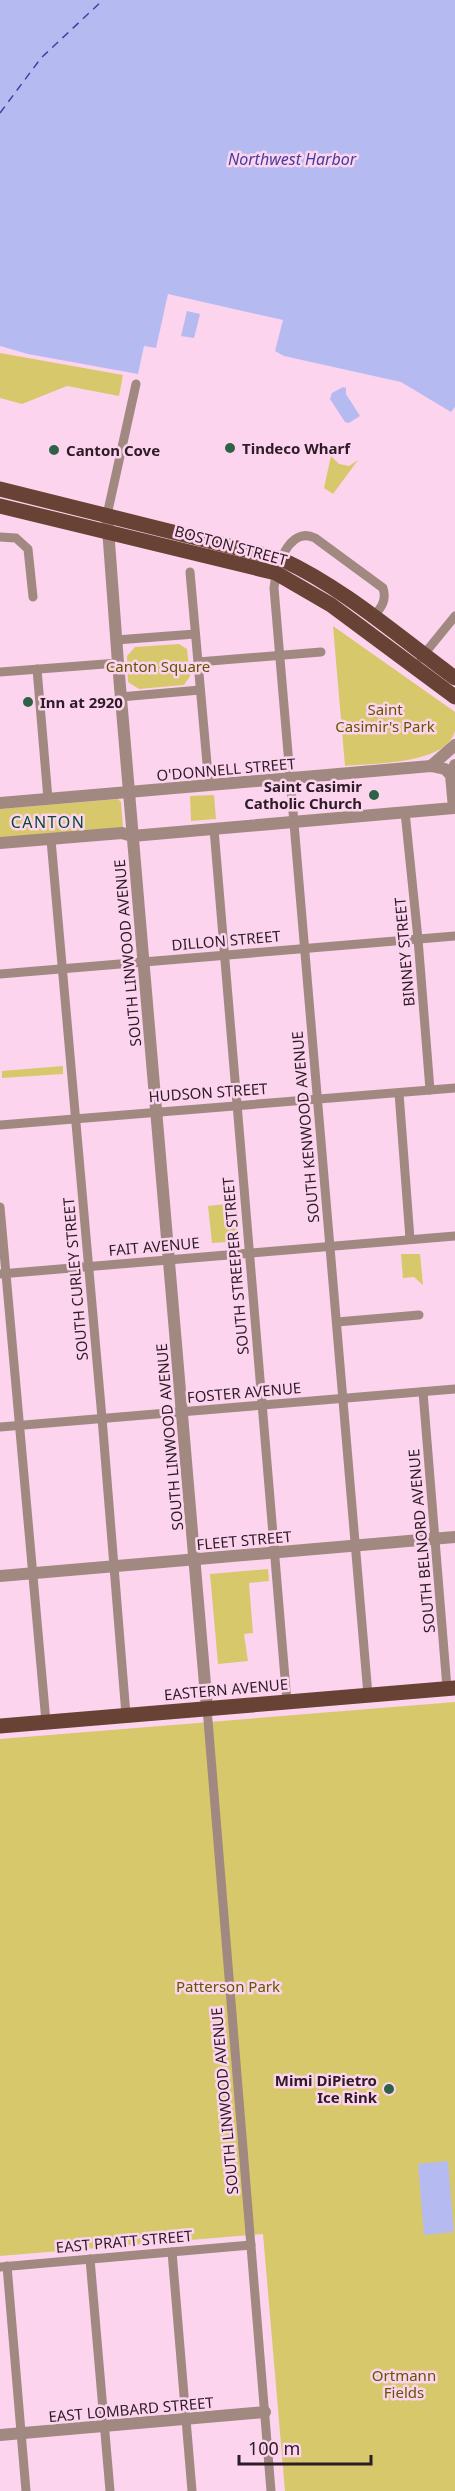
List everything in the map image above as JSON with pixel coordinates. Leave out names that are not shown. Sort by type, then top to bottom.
[{"type":"main road","name":"BOSTON STREET","points":[[0,489],[107,515],[314,576],[455,678]]},
{"type":"main road","name":"BOSTON STREET","points":[[0,506],[108,532],[279,566],[455,698]]},
{"type":"main road","name":"EASTERN AVENUE","points":[[0,1726],[451,1688]]},
{"type":"street","name":"SOUTH LINWOOD AVENUE","points":[[136,384],[107,515],[108,532],[117,663],[195,1559],[271,2491]]},
{"type":"street","points":[[279,566],[291,543],[301,536],[309,536],[362,571],[383,588],[384,603],[373,617]]},
{"type":"street","points":[[2,537],[16,538],[28,549],[33,597]]},
{"type":"street","name":"SOUTH KENWOOD AVENUE","points":[[279,566],[274,588],[368,1695]]},
{"type":"street","points":[[190,572],[209,786]]},
{"type":"street","points":[[414,667],[455,616]]},
{"type":"street","points":[[116,640],[195,634]]},
{"type":"street","points":[[198,662],[321,652]]},
{"type":"street","points":[[0,672],[117,663]]},
{"type":"street","points":[[37,669],[48,799]]},
{"type":"street","points":[[120,697],[200,690]]},
{"type":"street","points":[[431,766],[455,745]]},
{"type":"street","name":"O'DONNELL STREET","points":[[0,803],[431,766],[453,770]]},
{"type":"street","points":[[0,843],[122,833],[132,836],[405,812],[455,813],[453,770]]},
{"type":"street","name":"BINNEY STREET","points":[[405,812],[430,1090]]},
{"type":"street","name":"SOUTH STREEPER STREET","points":[[214,829],[287,1702]]},
{"type":"street","name":"SOUTH CURLEY STREET","points":[[51,840],[126,1715]]},
{"type":"street","name":"DILLON STREET","points":[[0,974],[455,936]]},
{"type":"street","name":"HUDSON STREET","points":[[0,1125],[455,1088]]},
{"type":"street","points":[[399,1092],[410,1239]]},
{"type":"street","points":[[0,1208],[3,1274],[20,1425],[46,1722]]},
{"type":"street","name":"FAIT AVENUE","points":[[3,1274],[455,1236]]},
{"type":"street","points":[[337,1322],[419,1315]]},
{"type":"street","name":"FOSTER AVENUE","points":[[0,1427],[455,1389]]},
{"type":"street","name":"SOUTH BELNORD AVENUE","points":[[423,1392],[451,1688]]},
{"type":"street","name":"FLEET STREET","points":[[0,1576],[455,1537]]},
{"type":"street","name":"EAST PRATT STREET","points":[[4,2266],[251,2245]]},
{"type":"street","points":[[172,2252],[192,2491]]},
{"type":"street","points":[[90,2259],[110,2491]]},
{"type":"street","points":[[4,2266],[26,2491]]},
{"type":"street","name":"EAST LOMBARD STREET","points":[[0,2435],[265,2412]]},
{"type":"green space","points":[[0,353],[123,375],[119,396],[67,386],[22,404],[0,398]]},
{"type":"green space","points":[[331,456],[339,464],[349,466],[358,460],[333,494],[324,488]]},
{"type":"green space","name":"Saint Casimir's Park","points":[[333,626],[455,712],[455,731],[449,742],[438,750],[407,760],[345,766]]},
{"type":"green space","name":"Canton Square","points":[[179,644],[187,649],[190,676],[184,685],[139,689],[128,682],[127,656],[135,647]]},
{"type":"green space","points":[[214,795],[216,819],[191,821],[190,796]]},
{"type":"green space","points":[[118,799],[121,802],[123,827],[120,831],[0,841],[0,809]]},
{"type":"green space","points":[[63,1066],[63,1074],[2,1078],[2,1071]]},
{"type":"green space","points":[[237,1203],[240,1241],[212,1243],[208,1206]]},
{"type":"green space","points":[[401,1254],[420,1254],[423,1285],[414,1277],[403,1278]]},
{"type":"green space","points":[[268,1569],[269,1581],[249,1583],[253,1633],[244,1634],[248,1661],[218,1664],[210,1574]]},
{"type":"green space","name":"Patterson Park","points":[[455,1702],[455,2491],[285,2491],[263,2234],[0,2256],[0,1739]]},
{"type":"water","name":"Northwest Harbor","points":[[0,0],[455,0],[455,407],[451,412],[401,382],[284,356],[275,351],[283,320],[168,294],[156,348],[144,346],[138,374],[28,354],[0,346]]},
{"type":"water","points":[[187,311],[200,314],[194,338],[181,336]]},
{"type":"water","points":[[343,387],[346,388],[346,394],[360,416],[349,423],[345,422],[330,399],[332,393]]},
{"type":"water","points":[[448,2161],[454,2232],[424,2235],[418,2164]]},
{"type":"ferry route","points":[[0,113],[41,58],[103,0]]},
{"type":"place","name":"Tindeco Wharf","points":[[230,448]]},
{"type":"place","name":"Canton Cove","points":[[54,450]]},
{"type":"place","name":"Inn at 2920","points":[[28,702]]},
{"type":"place","name":"Saint Casimir Catholic Church","points":[[374,795]]},
{"type":"place","name":"Mimi DiPietro Ice Rink","points":[[389,2089]]},
{"type":"district","name":"CANTON","points":[[48,822]]},
{"type":"park label","name":"Ortmann Fields","points":[[404,2384]]}]
